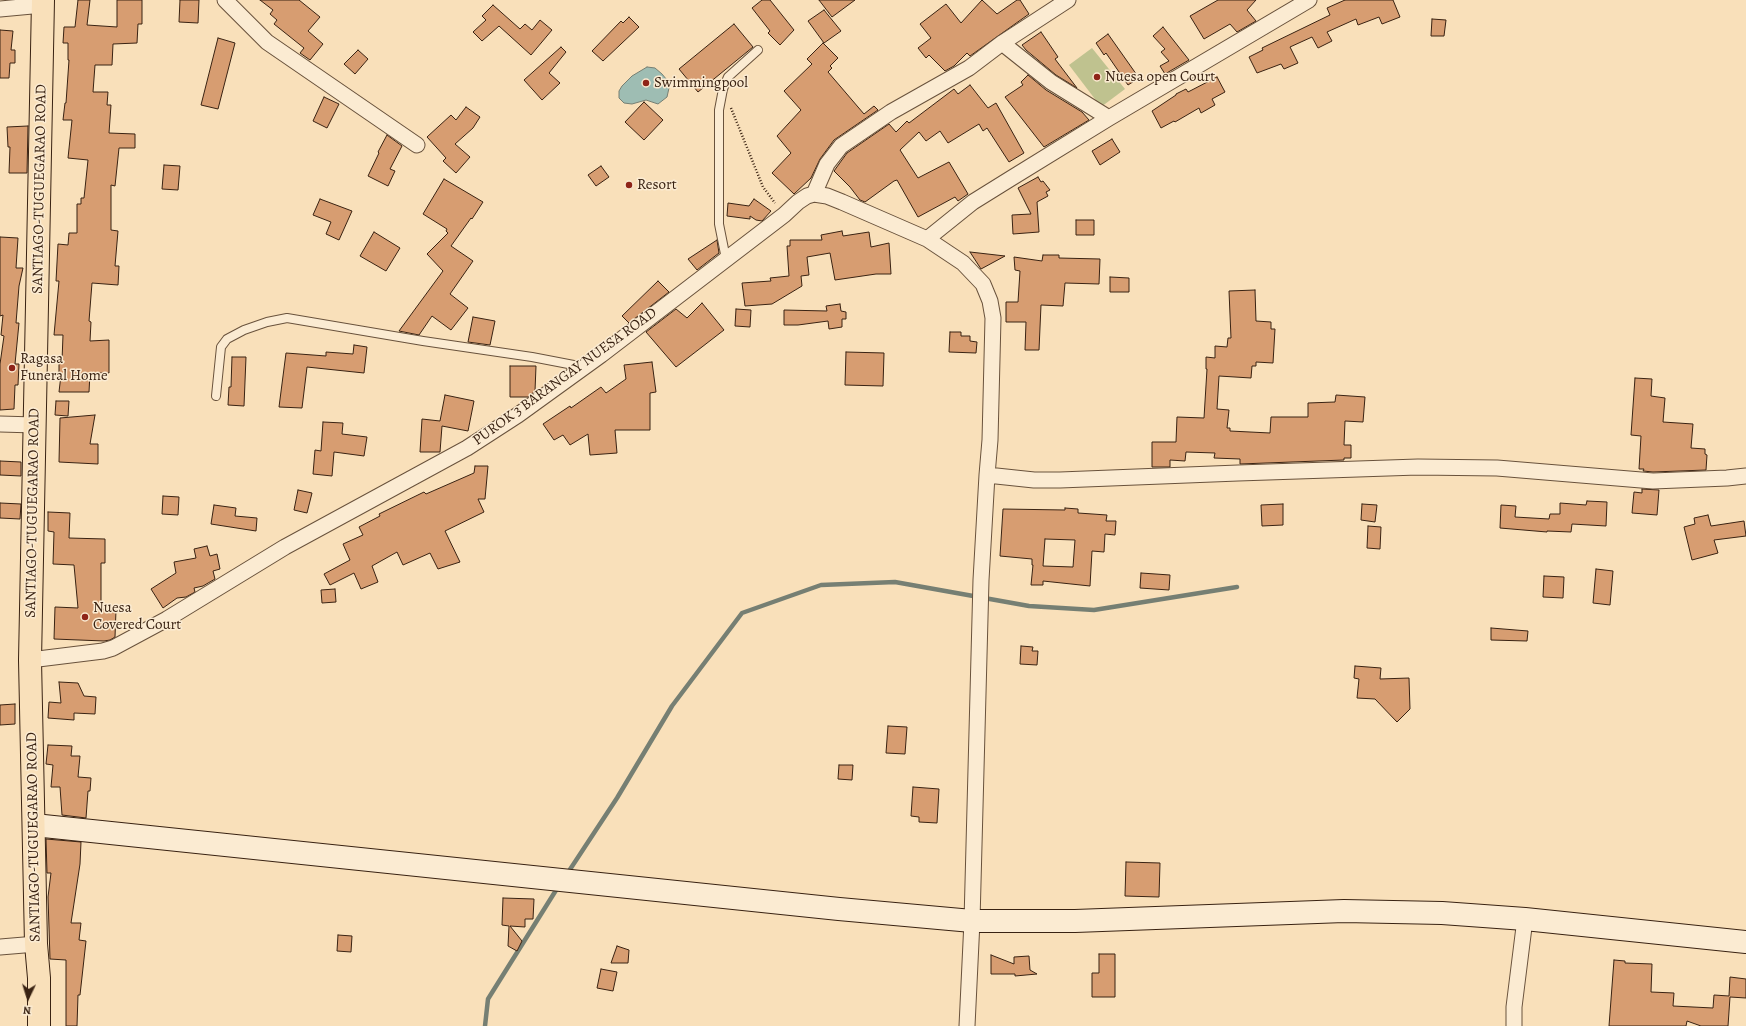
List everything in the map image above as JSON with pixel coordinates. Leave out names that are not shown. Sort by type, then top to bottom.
[{"type":"highway","name":"SANTIAGO-TUGUEGARAO ROAD","points":[[39,1026],[30,660],[43,3]]},
{"type":"main road","points":[[34,825],[839,909],[972,920],[1075,921],[1344,911],[1442,914],[1525,919],[1746,942]]},
{"type":"street","points":[[225,0],[267,42],[417,145]]},
{"type":"street","points":[[967,1026],[972,920],[981,580],[987,475],[992,318],[990,301],[984,284],[963,263],[927,239],[827,196],[814,194],[827,164],[841,146],[890,112],[969,68],[1068,0]]},
{"type":"street","points":[[927,239],[973,202],[1109,118],[1309,0]]},
{"type":"street","points":[[0,9],[43,3]]},
{"type":"street","points":[[1002,44],[1051,82],[1109,118]]},
{"type":"street","name":"PUROK 3 BARANGAY NUESA ROAD","points":[[30,660],[103,652],[132,639],[285,547],[467,448],[518,415],[584,367],[784,215],[798,202],[807,196],[814,194]]},
{"type":"street","points":[[0,424],[35,425]]},
{"type":"street","points":[[987,475],[1034,480],[1060,480],[1426,467],[1497,468],[1653,481],[1746,476]]},
{"type":"street","points":[[1514,1026],[1514,1007],[1525,919]]},
{"type":"street","points":[[0,947],[36,944]]},
{"type":"lane","points":[[726,259],[719,224],[718,124],[723,89],[728,77],[758,50]]},
{"type":"lane","points":[[216,396],[221,347],[227,339],[244,330],[261,324],[287,318],[584,367]]},
{"type":"path","points":[[723,89],[763,187],[784,215]]},
{"type":"green space","name":"Nuesa open Court","points":[[1092,48],[1125,89],[1101,107],[1069,65]]},
{"type":"water","name":"Swimmingpool","points":[[647,67],[655,68],[667,80],[669,88],[667,97],[658,104],[646,100],[632,104],[624,103],[619,98],[619,91],[622,86],[632,76]]},
{"type":"building","points":[[78,0],[90,0],[87,25],[117,27],[117,0],[142,0],[142,24],[138,24],[137,43],[113,44],[112,65],[95,65],[93,92],[108,92],[107,105],[111,105],[109,133],[135,134],[135,148],[119,148],[115,186],[111,185],[111,230],[118,231],[115,266],[119,266],[118,285],[92,283],[89,321],[91,322],[90,341],[109,340],[109,373],[90,373],[89,392],[59,392],[61,375],[59,374],[59,361],[62,361],[63,335],[54,335],[59,281],[56,281],[58,244],[68,245],[69,233],[77,233],[77,204],[81,204],[81,198],[84,198],[88,160],[68,158],[72,120],[63,120],[66,103],[69,60],[68,43],[63,43],[64,27],[75,27]]},
{"type":"building","points":[[180,0],[199,0],[198,23],[179,22]]},
{"type":"building","points":[[260,0],[299,0],[320,17],[308,31],[323,44],[310,60],[300,53],[304,48],[274,24],[277,20],[270,14],[273,10]]},
{"type":"building","points":[[762,0],[770,0],[794,30],[780,45],[768,33],[770,31],[752,8]]},
{"type":"building","points":[[819,0],[855,0],[832,17]]},
{"type":"building","points":[[982,0],[997,14],[1017,0],[1020,0],[1029,14],[970,56],[967,53],[954,66],[945,71],[929,55],[926,58],[918,48],[931,38],[920,24],[946,4],[961,23]]},
{"type":"building","points":[[1218,0],[1256,0],[1247,10],[1256,21],[1237,32],[1230,24],[1204,39],[1190,16]]},
{"type":"building","points":[[1345,0],[1393,0],[1400,17],[1382,24],[1379,17],[1358,25],[1356,19],[1327,32],[1332,41],[1318,48],[1312,37],[1290,47],[1298,63],[1284,69],[1281,64],[1257,73],[1249,57],[1263,50],[1262,48],[1330,15],[1327,8]]},
{"type":"building","points":[[493,5],[520,29],[525,24],[532,30],[540,20],[552,30],[531,55],[499,26],[482,41],[473,32],[486,20],[482,16]]},
{"type":"building","points":[[824,10],[841,31],[824,43],[808,21]]},
{"type":"building","points":[[629,17],[639,27],[603,61],[592,51],[621,21],[623,23]]},
{"type":"building","points":[[1432,19],[1446,20],[1444,36],[1431,36]]},
{"type":"building","points":[[734,24],[753,47],[698,92],[679,69]]},
{"type":"building","points":[[1163,27],[1189,60],[1165,74],[1160,66],[1169,61],[1161,52],[1165,49],[1153,36]]},
{"type":"building","points":[[0,30],[13,31],[11,50],[15,50],[15,63],[10,63],[9,78],[0,78]]},
{"type":"building","points":[[1041,32],[1058,57],[1055,59],[1077,88],[1056,75],[1022,45]]},
{"type":"building","points":[[1108,34],[1139,78],[1128,85],[1106,53],[1104,55],[1096,43]]},
{"type":"building","points":[[218,38],[235,43],[218,109],[201,105]]},
{"type":"building","points":[[823,43],[838,58],[830,66],[832,68],[828,72],[864,114],[874,106],[878,110],[834,140],[820,159],[811,178],[794,194],[772,173],[791,153],[777,136],[801,110],[784,91],[812,64],[807,59]]},
{"type":"building","points":[[561,47],[566,52],[549,73],[560,83],[542,100],[524,80]]},
{"type":"building","points":[[358,50],[368,59],[355,74],[344,64]]},
{"type":"building","points":[[1028,75],[1046,90],[1082,112],[1089,120],[1044,147],[1005,97],[1023,85],[1021,82]]},
{"type":"building","points":[[1217,77],[1225,92],[1212,99],[1215,105],[1201,113],[1199,108],[1175,122],[1174,121],[1161,128],[1152,111],[1176,94],[1186,89],[1188,92]]},
{"type":"building","points":[[970,85],[988,108],[996,103],[1024,153],[1009,162],[987,128],[983,131],[979,124],[948,143],[940,131],[926,141],[919,132],[900,150],[918,178],[949,162],[968,194],[958,201],[955,197],[918,217],[897,180],[865,202],[860,200],[850,187],[834,171],[847,153],[889,124],[896,132],[907,121],[909,123],[954,89],[958,94]]},
{"type":"building","points":[[324,97],[339,104],[327,128],[313,121]]},
{"type":"building","points":[[644,102],[663,120],[644,140],[625,122]]},
{"type":"building","points":[[466,107],[480,117],[473,128],[455,144],[470,157],[456,173],[443,161],[446,158],[427,137],[451,115],[456,120]]},
{"type":"building","points":[[28,126],[27,173],[9,173],[10,147],[8,147],[7,127]]},
{"type":"building","points":[[387,135],[402,146],[390,169],[395,171],[388,186],[368,176]]},
{"type":"building","points":[[1112,139],[1120,152],[1100,165],[1092,151]]},
{"type":"building","points":[[164,165],[180,166],[178,190],[162,189]]},
{"type":"building","points":[[601,166],[609,177],[596,186],[588,175]]},
{"type":"building","points":[[1038,177],[1050,190],[1046,192],[1048,196],[1037,202],[1039,232],[1013,234],[1012,215],[1031,214],[1018,188]]},
{"type":"building","points":[[444,179],[483,202],[451,246],[473,261],[450,294],[468,308],[451,330],[432,316],[419,335],[399,331],[443,271],[427,254],[448,233],[446,231],[447,229],[423,214]]},
{"type":"building","points":[[320,199],[352,211],[339,240],[326,234],[331,222],[313,215]]},
{"type":"building","points":[[754,199],[771,211],[762,221],[756,220],[750,216],[750,219],[727,216],[728,203],[749,206]]},
{"type":"building","points":[[1076,220],[1094,220],[1094,235],[1076,235]]},
{"type":"building","points":[[842,231],[843,236],[869,232],[871,247],[889,243],[891,274],[876,274],[835,280],[830,253],[807,257],[809,275],[801,276],[802,286],[772,304],[745,306],[742,283],[771,281],[770,278],[789,276],[787,246],[790,246],[790,240],[822,240],[821,235]]},
{"type":"building","points":[[374,232],[400,248],[386,271],[360,256]]},
{"type":"building","points":[[0,237],[18,238],[16,268],[23,268],[19,286],[16,323],[19,323],[15,364],[19,364],[18,385],[15,385],[14,409],[0,410],[0,364],[4,336],[1,335],[3,315],[0,316]]},
{"type":"building","points":[[717,240],[719,253],[697,270],[688,259]]},
{"type":"building","points":[[970,252],[1005,256],[981,269]]},
{"type":"building","points":[[1043,255],[1059,255],[1059,258],[1100,259],[1099,284],[1065,283],[1063,306],[1041,305],[1039,350],[1025,350],[1026,322],[1006,322],[1006,302],[1018,302],[1020,271],[1015,270],[1014,257],[1042,261]]},
{"type":"building","points":[[1110,277],[1129,278],[1129,292],[1110,292]]},
{"type":"building","points":[[658,281],[669,292],[629,323],[622,316]]},
{"type":"building","points":[[1255,290],[1256,321],[1271,322],[1271,329],[1275,329],[1273,363],[1256,362],[1256,366],[1252,366],[1251,378],[1219,376],[1217,409],[1229,410],[1227,428],[1230,428],[1230,431],[1270,433],[1271,417],[1308,417],[1308,403],[1335,402],[1336,395],[1365,397],[1363,422],[1345,421],[1344,445],[1351,445],[1351,458],[1344,458],[1344,460],[1240,464],[1240,459],[1214,458],[1215,453],[1186,452],[1185,461],[1170,460],[1170,467],[1152,467],[1152,442],[1176,442],[1177,417],[1204,418],[1207,369],[1206,357],[1215,358],[1215,346],[1227,347],[1228,338],[1231,338],[1229,291]]},
{"type":"building","points":[[702,303],[724,330],[676,367],[646,332],[676,309],[687,318]]},
{"type":"building","points":[[840,304],[841,311],[846,312],[846,319],[842,319],[842,327],[829,329],[828,321],[798,325],[784,325],[784,310],[827,311],[826,306]]},
{"type":"building","points":[[736,309],[751,310],[750,327],[735,326]]},
{"type":"building","points":[[473,317],[495,321],[490,345],[468,342]]},
{"type":"building","points":[[950,332],[961,332],[961,336],[970,336],[970,341],[977,342],[976,353],[949,352]]},
{"type":"building","points":[[354,345],[367,347],[364,373],[307,367],[302,408],[279,407],[286,353],[326,356],[326,352],[353,354]]},
{"type":"building","points":[[846,352],[884,353],[883,386],[845,385]]},
{"type":"building","points":[[232,357],[246,357],[244,406],[228,405],[229,387],[231,387]]},
{"type":"building","points":[[652,362],[656,392],[650,393],[650,430],[615,430],[617,453],[590,455],[588,434],[570,445],[563,435],[554,440],[543,424],[570,406],[571,408],[601,387],[606,393],[626,379],[624,365]]},
{"type":"building","points":[[510,366],[536,366],[535,391],[528,397],[510,397]]},
{"type":"building","points":[[1635,378],[1652,379],[1651,396],[1665,398],[1663,422],[1693,424],[1691,448],[1705,449],[1705,454],[1707,455],[1706,470],[1653,472],[1639,469],[1641,436],[1631,435]]},
{"type":"building","points":[[445,395],[474,401],[468,431],[442,426],[440,452],[420,452],[422,419],[440,421]]},
{"type":"building","points":[[56,401],[69,401],[68,416],[55,415]]},
{"type":"building","points":[[95,415],[90,444],[98,444],[98,464],[59,462],[60,418]]},
{"type":"building","points":[[323,422],[343,423],[342,434],[367,437],[364,456],[334,452],[332,476],[313,474],[315,450],[321,451]]},
{"type":"building","points":[[0,461],[21,462],[21,476],[0,475]]},
{"type":"building","points":[[475,466],[488,466],[485,499],[478,499],[484,512],[445,531],[460,562],[438,569],[430,553],[403,565],[397,552],[372,566],[378,582],[361,589],[354,573],[330,585],[324,574],[350,560],[343,544],[363,535],[359,527],[380,516],[379,514],[424,492],[426,494],[474,473]]},
{"type":"building","points":[[1642,489],[1659,490],[1657,515],[1632,513],[1634,492],[1642,493]]},
{"type":"building","points":[[298,490],[312,493],[307,513],[294,510]]},
{"type":"building","points":[[163,496],[179,497],[178,515],[162,514]]},
{"type":"building","points":[[1587,501],[1607,502],[1606,526],[1572,524],[1571,532],[1547,532],[1500,528],[1501,505],[1516,506],[1515,517],[1549,519],[1550,514],[1560,514],[1560,503],[1586,505]]},
{"type":"building","points":[[0,503],[21,504],[20,519],[0,518]]},
{"type":"building","points":[[1283,504],[1283,525],[1262,526],[1261,505]]},
{"type":"building","points":[[1362,504],[1377,505],[1375,522],[1361,520]]},
{"type":"building","points":[[214,505],[236,508],[235,516],[257,518],[256,531],[211,524]]},
{"type":"building","points":[[1065,508],[1078,509],[1078,513],[1107,515],[1106,521],[1116,521],[1115,535],[1105,534],[1104,552],[1092,551],[1090,586],[1043,581],[1043,585],[1031,585],[1033,565],[1032,559],[1000,556],[1003,509],[1065,510]],"holes":[[[1045,539],[1075,540],[1073,567],[1043,566]]]},
{"type":"building","points":[[48,512],[70,513],[69,538],[105,539],[105,563],[101,563],[101,609],[116,610],[115,637],[110,640],[54,639],[55,607],[78,608],[74,565],[53,564],[54,532],[48,531]]},
{"type":"building","points":[[1708,515],[1711,526],[1744,521],[1746,536],[1714,540],[1718,553],[1692,560],[1684,527],[1695,524],[1694,518]]},
{"type":"building","points":[[1368,526],[1381,527],[1380,549],[1367,548]]},
{"type":"building","points":[[207,546],[210,556],[217,554],[220,569],[213,571],[215,579],[203,586],[194,588],[195,592],[186,597],[177,598],[163,608],[151,589],[176,573],[174,562],[196,558],[194,549]]},
{"type":"building","points":[[1596,569],[1613,571],[1610,605],[1593,603]]},
{"type":"building","points":[[1141,573],[1170,575],[1169,590],[1140,588]]},
{"type":"building","points":[[1544,576],[1564,577],[1563,598],[1543,597]]},
{"type":"building","points":[[335,589],[336,602],[322,603],[321,590]]},
{"type":"building","points":[[1491,628],[1528,631],[1527,641],[1491,640]]},
{"type":"building","points":[[1021,646],[1033,647],[1032,651],[1038,651],[1037,665],[1020,664]]},
{"type":"building","points":[[1355,666],[1381,668],[1380,679],[1409,678],[1410,709],[1397,722],[1375,699],[1357,698],[1359,679],[1354,678]]},
{"type":"building","points":[[59,682],[78,683],[84,696],[96,697],[95,714],[74,713],[74,720],[48,718],[49,702],[61,703]]},
{"type":"building","points":[[15,704],[15,724],[0,725],[0,705]]},
{"type":"building","points":[[888,726],[907,727],[905,754],[886,753]]},
{"type":"building","points":[[48,745],[72,746],[71,756],[80,756],[78,777],[91,778],[90,791],[88,791],[86,818],[62,815],[60,787],[51,787],[53,765],[46,764]]},
{"type":"building","points":[[839,765],[853,765],[852,780],[838,779]]},
{"type":"building","points":[[913,787],[939,789],[937,823],[919,822],[919,817],[911,816]]},
{"type":"building","points":[[46,839],[81,842],[80,864],[71,923],[81,923],[79,940],[86,941],[80,995],[78,995],[77,1026],[66,1026],[66,960],[50,959],[48,897],[51,873],[47,873]]},
{"type":"building","points":[[1126,862],[1160,863],[1159,897],[1125,896]]},
{"type":"building","points":[[503,898],[534,899],[533,919],[525,919],[525,927],[510,926],[522,941],[517,951],[508,946],[509,926],[502,925]]},
{"type":"building","points":[[338,935],[352,936],[351,952],[337,951]]},
{"type":"building","points":[[617,946],[629,950],[628,963],[611,963]]},
{"type":"building","points":[[1099,954],[1115,954],[1115,997],[1092,997],[1092,973],[1099,973]]},
{"type":"building","points":[[991,955],[1014,964],[1014,957],[1029,956],[1030,970],[1037,974],[1015,976],[1015,974],[991,974]]},
{"type":"building","points":[[1614,960],[1625,961],[1625,963],[1652,964],[1651,992],[1674,993],[1673,1006],[1713,1008],[1714,995],[1729,996],[1730,977],[1746,979],[1746,998],[1730,997],[1728,1026],[1701,1026],[1687,1021],[1686,1026],[1609,1026]]},
{"type":"building","points":[[601,969],[617,972],[613,991],[597,988]]},
{"type":"waterway","points":[[567,874],[617,798],[672,706],[742,613],[821,585],[895,582],[1029,606],[1094,610],[1237,587]]},
{"type":"waterway","points":[[485,1026],[488,999],[558,887]]},
{"type":"place","name":"Nuesa open Court","points":[[1097,77]]},
{"type":"place","name":"Swimmingpool","points":[[646,83]]},
{"type":"place","name":"Resort","points":[[629,185]]},
{"type":"place","name":"Ragasa Funeral Home","points":[[12,368]]},
{"type":"place","name":"Nuesa Covered Court","points":[[85,617]]}]
